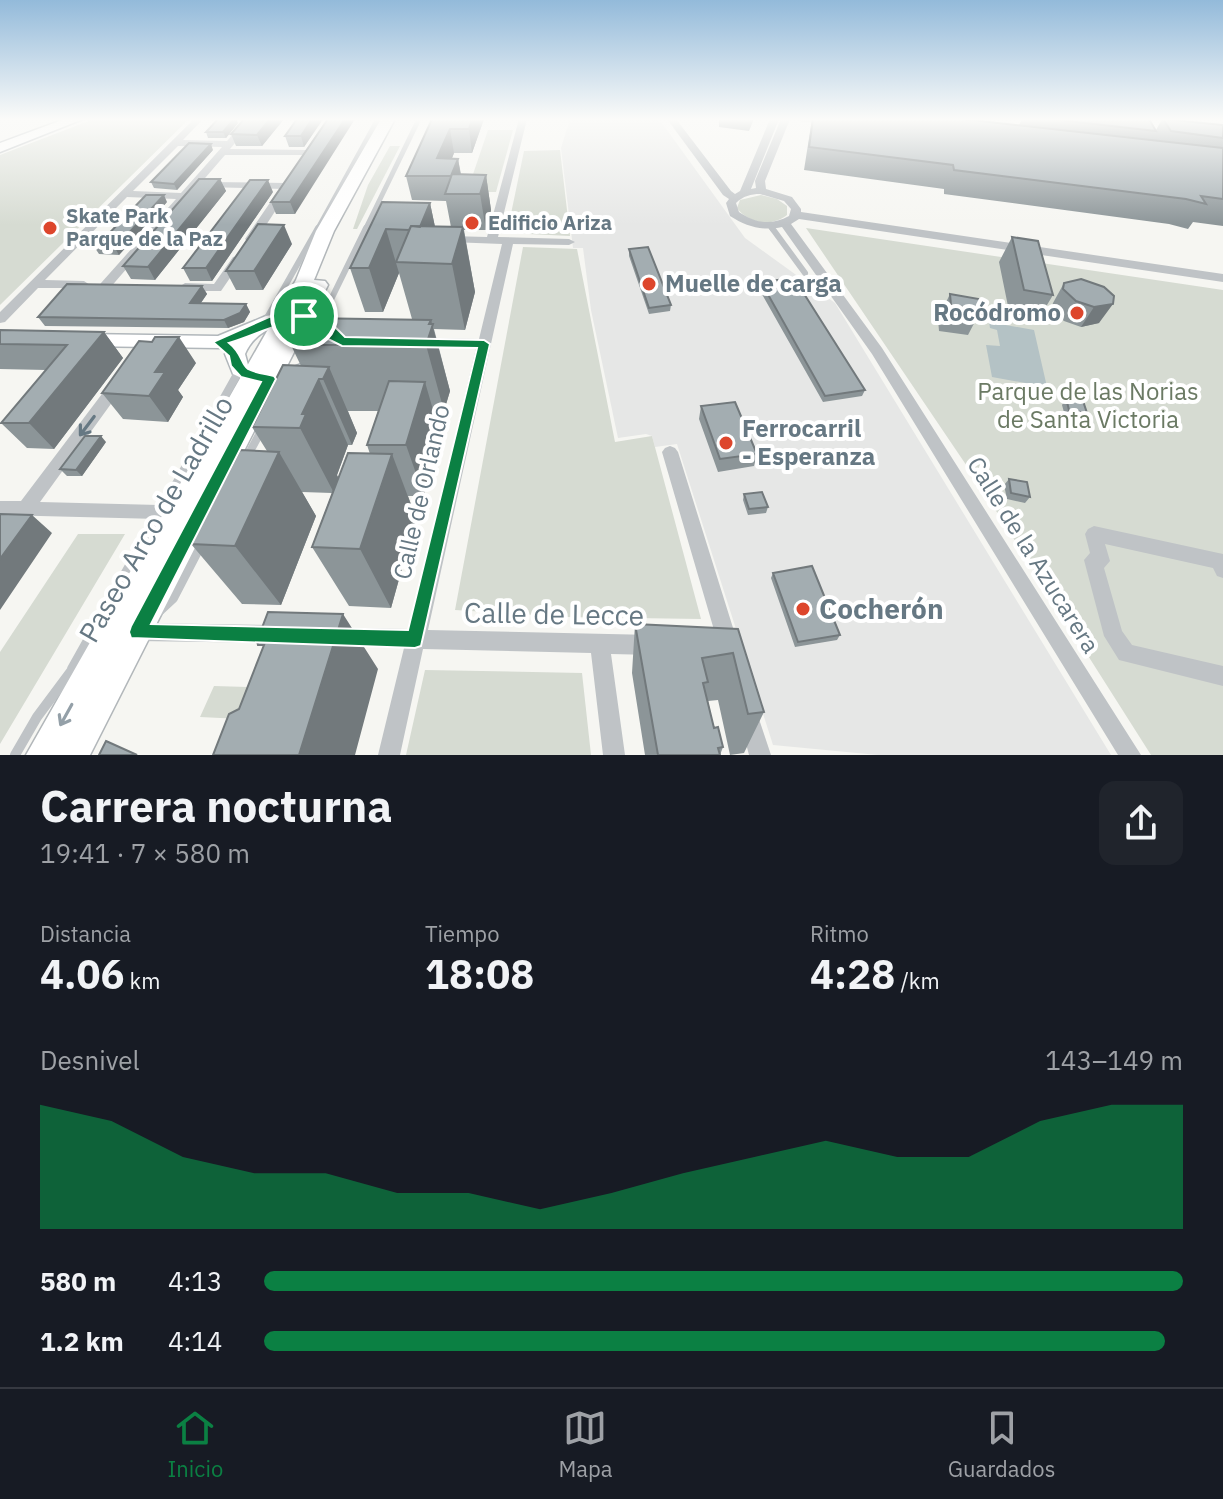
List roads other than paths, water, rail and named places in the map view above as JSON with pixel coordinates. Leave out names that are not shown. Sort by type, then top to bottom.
[{"type":"main road","name":"Paseo Arco de Ladrillo","points":[[323,331],[305,280],[335,212],[368,154]]},
{"type":"main road","name":"Paseo Arco de Ladrillo","points":[[72,755],[128,626],[264,373],[323,331],[340,229],[379,154]]},
{"type":"main road","name":"Paseo Arco de Ladrillo","points":[[43,755],[128,626]]},
{"type":"street","points":[[0,319],[164,154]]},
{"type":"street","points":[[105,286],[220,154]]},
{"type":"street","name":"Calle de Orlando","points":[[389,755],[484,344],[516,154]]},
{"type":"street","points":[[703,154],[740,196]]},
{"type":"street","points":[[759,154],[740,196],[731,208],[740,219],[784,221],[1223,278]]},
{"type":"street","points":[[761,191],[760,181],[771,154]]},
{"type":"street","points":[[175,287],[217,288],[286,186],[193,185]]},
{"type":"street","points":[[740,196],[761,191],[788,199],[796,209],[784,221]]},
{"type":"street","points":[[123,194],[183,196]]},
{"type":"street","name":"Calle de la Azucarera","points":[[784,221],[877,351],[1130,755]]},
{"type":"street","points":[[434,239],[569,242]]},
{"type":"street","points":[[35,284],[119,286]]},
{"type":"street","points":[[256,328],[264,373]]},
{"type":"street","points":[[60,339],[219,342],[256,328],[323,331],[322,359],[264,373],[219,342]]},
{"type":"street","points":[[25,509],[150,340]]},
{"type":"street","points":[[409,343],[484,344]]},
{"type":"street","points":[[670,452],[725,650]]},
{"type":"street","points":[[0,508],[159,512]]},
{"type":"street","points":[[1223,570],[1220,561],[1094,534],[1101,561],[1093,560],[1114,636],[1126,653],[1223,676]]},
{"type":"street","name":"Calle de Lecce","points":[[128,626],[311,636],[666,645]]},
{"type":"street","points":[[600,644],[614,755]]},
{"type":"street","points":[[744,700],[760,755]]},
{"type":"lane","points":[[256,328],[285,290],[359,154]]},
{"type":"lane","name":"Paseo Arco de Ladrillo","points":[[323,331],[403,154]]},
{"type":"lane","points":[[784,221],[805,273]]},
{"type":"lane","name":"Paseo Arco de Ladrillo","points":[[15,755],[37,717],[72,669],[159,512],[264,373]]},
{"type":"lane","name":"Paseo Arco de Ladrillo","points":[[242,466],[263,427]]},
{"type":"lane","name":"Paseo Arco de Ladrillo","points":[[72,669],[128,626],[173,598],[208,532]]},
{"type":"place","name":"Edificio Ariza","points":[[472,223]]},
{"type":"place","name":"Skate Park Parque de la Paz","points":[[50,228]]},
{"type":"place","name":"Muelle de carga","points":[[649,284]]},
{"type":"place","name":"Rocódromo","points":[[1077,313]]},
{"type":"place","name":"Ferrocarril - Esperanza","points":[[726,443]]},
{"type":"place","name":"Cocherón","points":[[803,609]]},
{"type":"park label","name":"Parque de las Norias de Santa Victoria","points":[[1088,406]]}]
